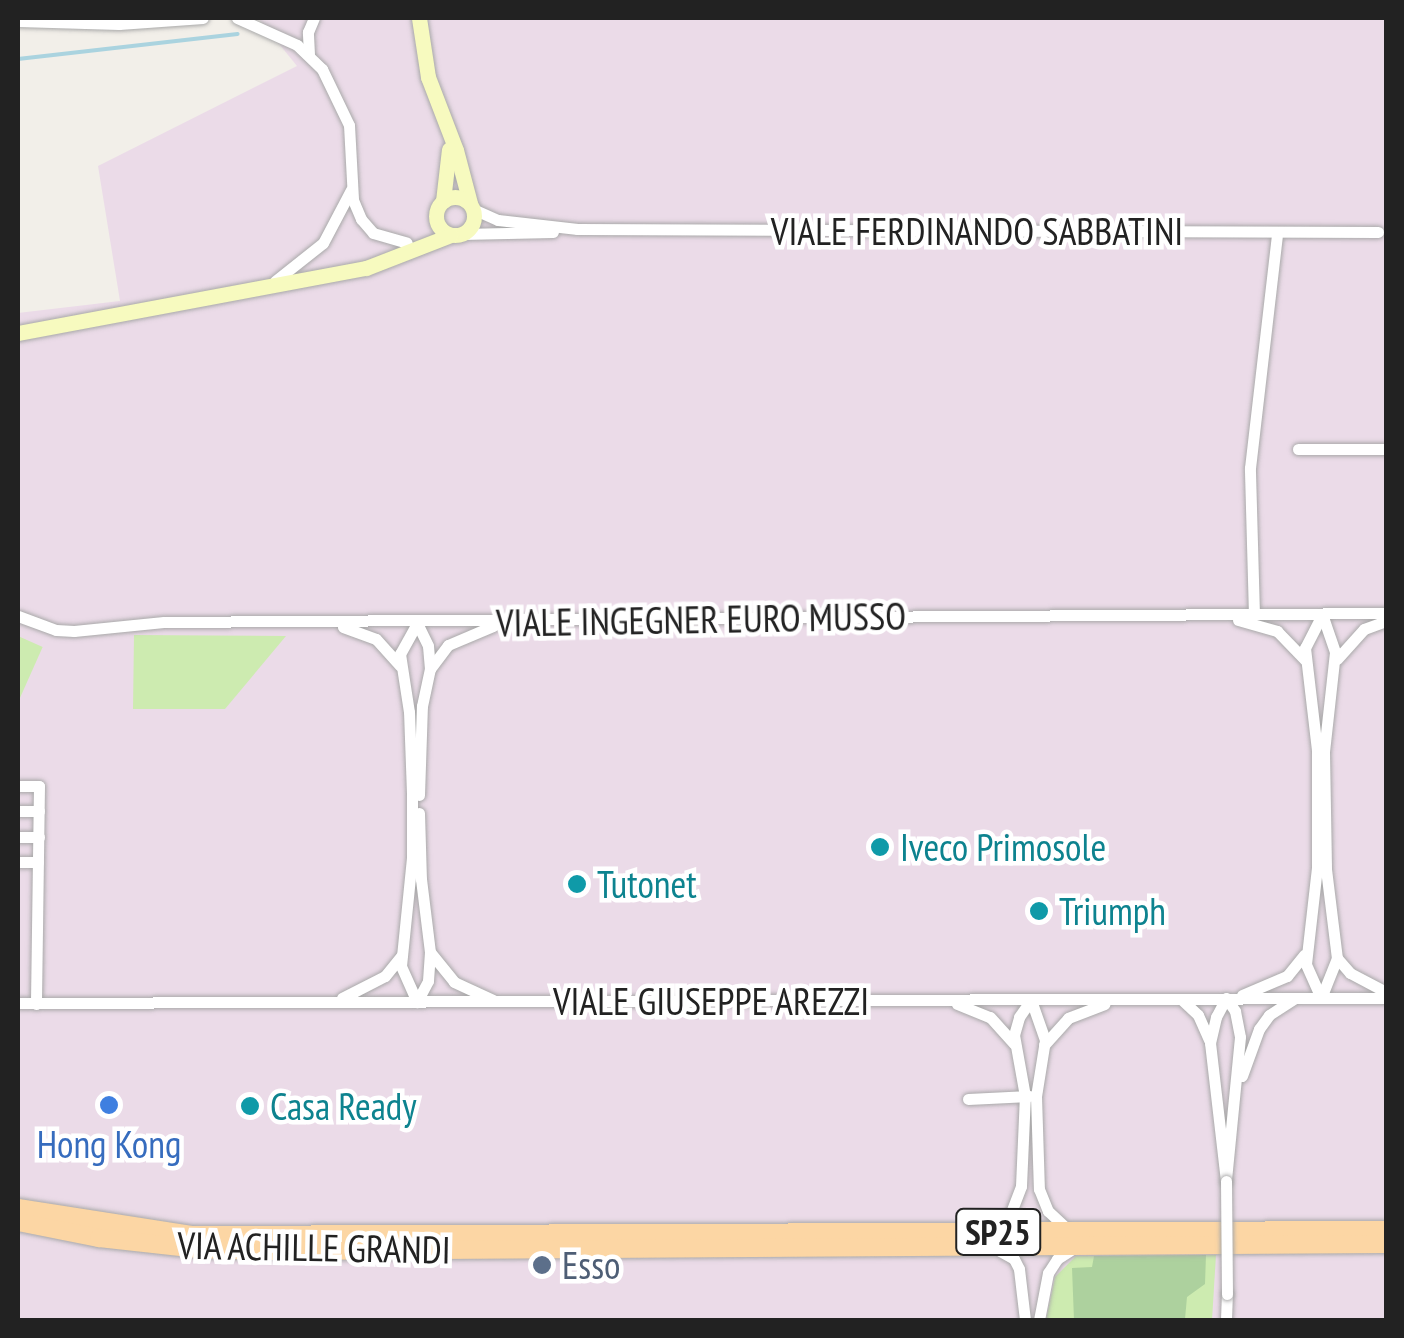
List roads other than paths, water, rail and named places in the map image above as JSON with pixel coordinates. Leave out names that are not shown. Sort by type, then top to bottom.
[{"type":"main road","name":"VIA ACHILLE GRANDI","points":[[18,1208],[193,1235],[611,1241]]},
{"type":"main road","name":"VIA ACHILLE GRANDI","points":[[18,1222],[99,1238],[198,1249],[611,1241]]},
{"type":"main road","name":"SP25","points":[[611,1241],[1078,1238],[1386,1230]]},
{"type":"main road","name":"SP25","points":[[1078,1238],[1386,1244]]},
{"type":"street","points":[[18,22],[203,18]]},
{"type":"street","points":[[237,18],[270,30],[309,54],[334,86],[349,124],[352,186],[360,219],[373,233],[407,243]]},
{"type":"street","points":[[309,54],[308,32],[314,18]]},
{"type":"street","points":[[18,333],[366,268],[457,235],[473,224],[472,206],[428,78],[419,22]]},
{"type":"street","points":[[450,135],[438,224],[457,235],[577,229]]},
{"type":"street","points":[[263,288],[290,273],[323,244],[352,186]]},
{"type":"street","points":[[366,268],[407,243],[441,204],[457,197],[498,220],[577,229]]},
{"type":"street","name":"VIALE FERDINANDO SABBATINI","points":[[577,229],[1378,232]]},
{"type":"street","points":[[1254,615],[1250,468],[1276,232]]},
{"type":"street","points":[[1298,449],[1386,449]]},
{"type":"street","points":[[1321,998],[1309,976],[1306,952],[1317,868],[1317,750],[1306,662],[1308,639],[1322,614]]},
{"type":"street","points":[[1321,998],[1337,958],[1326,850],[1324,752],[1334,642],[1322,614]]},
{"type":"street","name":"VIALE INGEGNER EURO MUSSO","points":[[18,616],[56,630],[74,631],[164,622],[1322,614],[1386,617]]},
{"type":"street","points":[[1199,615],[1263,624],[1290,640],[1306,662]]},
{"type":"street","points":[[1333,668],[1353,638],[1386,617]]},
{"type":"street","points":[[417,622],[402,644],[400,666],[409,712],[412,793],[412,857],[402,954],[404,978],[417,1002]]},
{"type":"street","points":[[417,622],[428,646],[430,669],[422,706],[419,774],[420,880],[430,952],[428,981],[417,1002]]},
{"type":"street","points":[[430,669],[448,645],[463,635],[506,622]]},
{"type":"street","points":[[324,623],[376,640],[400,666]]},
{"type":"street","points":[[18,786],[39,786],[36,1004]]},
{"type":"street","points":[[18,811],[39,811]]},
{"type":"street","points":[[18,837],[38,837]]},
{"type":"street","points":[[18,862],[38,862]]},
{"type":"street","points":[[430,952],[454,982],[497,1002]]},
{"type":"street","points":[[1226,1320],[1226,1181],[1210,1031],[1230,998],[1286,976],[1306,952]]},
{"type":"street","points":[[329,1002],[373,985],[402,954]]},
{"type":"street","points":[[1337,958],[1365,983],[1386,995]]},
{"type":"street","name":"VIALE GIUSEPPE AREZZI","points":[[18,1005],[1386,995]]},
{"type":"street","points":[[1181,998],[1198,1015],[1210,1042]]},
{"type":"street","points":[[1230,998],[1240,1037],[1233,1129]]},
{"type":"street","points":[[1226,1181],[1244,1064],[1269,1015],[1297,998]]},
{"type":"street","points":[[1042,1049],[1056,1028],[1079,1010],[1124,999]]},
{"type":"street","points":[[1025,1320],[1020,1269],[986,1239],[1005,1221],[1018,1200],[1044,1030],[1031,1000]]},
{"type":"street","points":[[1016,1050],[1015,1026],[1031,1000]]},
{"type":"street","points":[[944,1001],[990,1018],[1010,1036],[1031,1096],[1040,1195],[1054,1219],[1078,1238],[1048,1274],[1039,1320]]},
{"type":"street","points":[[968,1099],[1031,1096]]},
{"type":"waterway","points":[[18,59],[238,34]]},
{"type":"place","name":"Iveco Primosole","points":[[880,847]]},
{"type":"place","name":"Tutonet","points":[[577,884]]},
{"type":"place","name":"Triumph","points":[[1039,911]]},
{"type":"place","name":"Hong Kong","points":[[109,1105]]},
{"type":"place","name":"Casa Ready","points":[[250,1106]]},
{"type":"place","name":"Esso","points":[[542,1265]]}]
